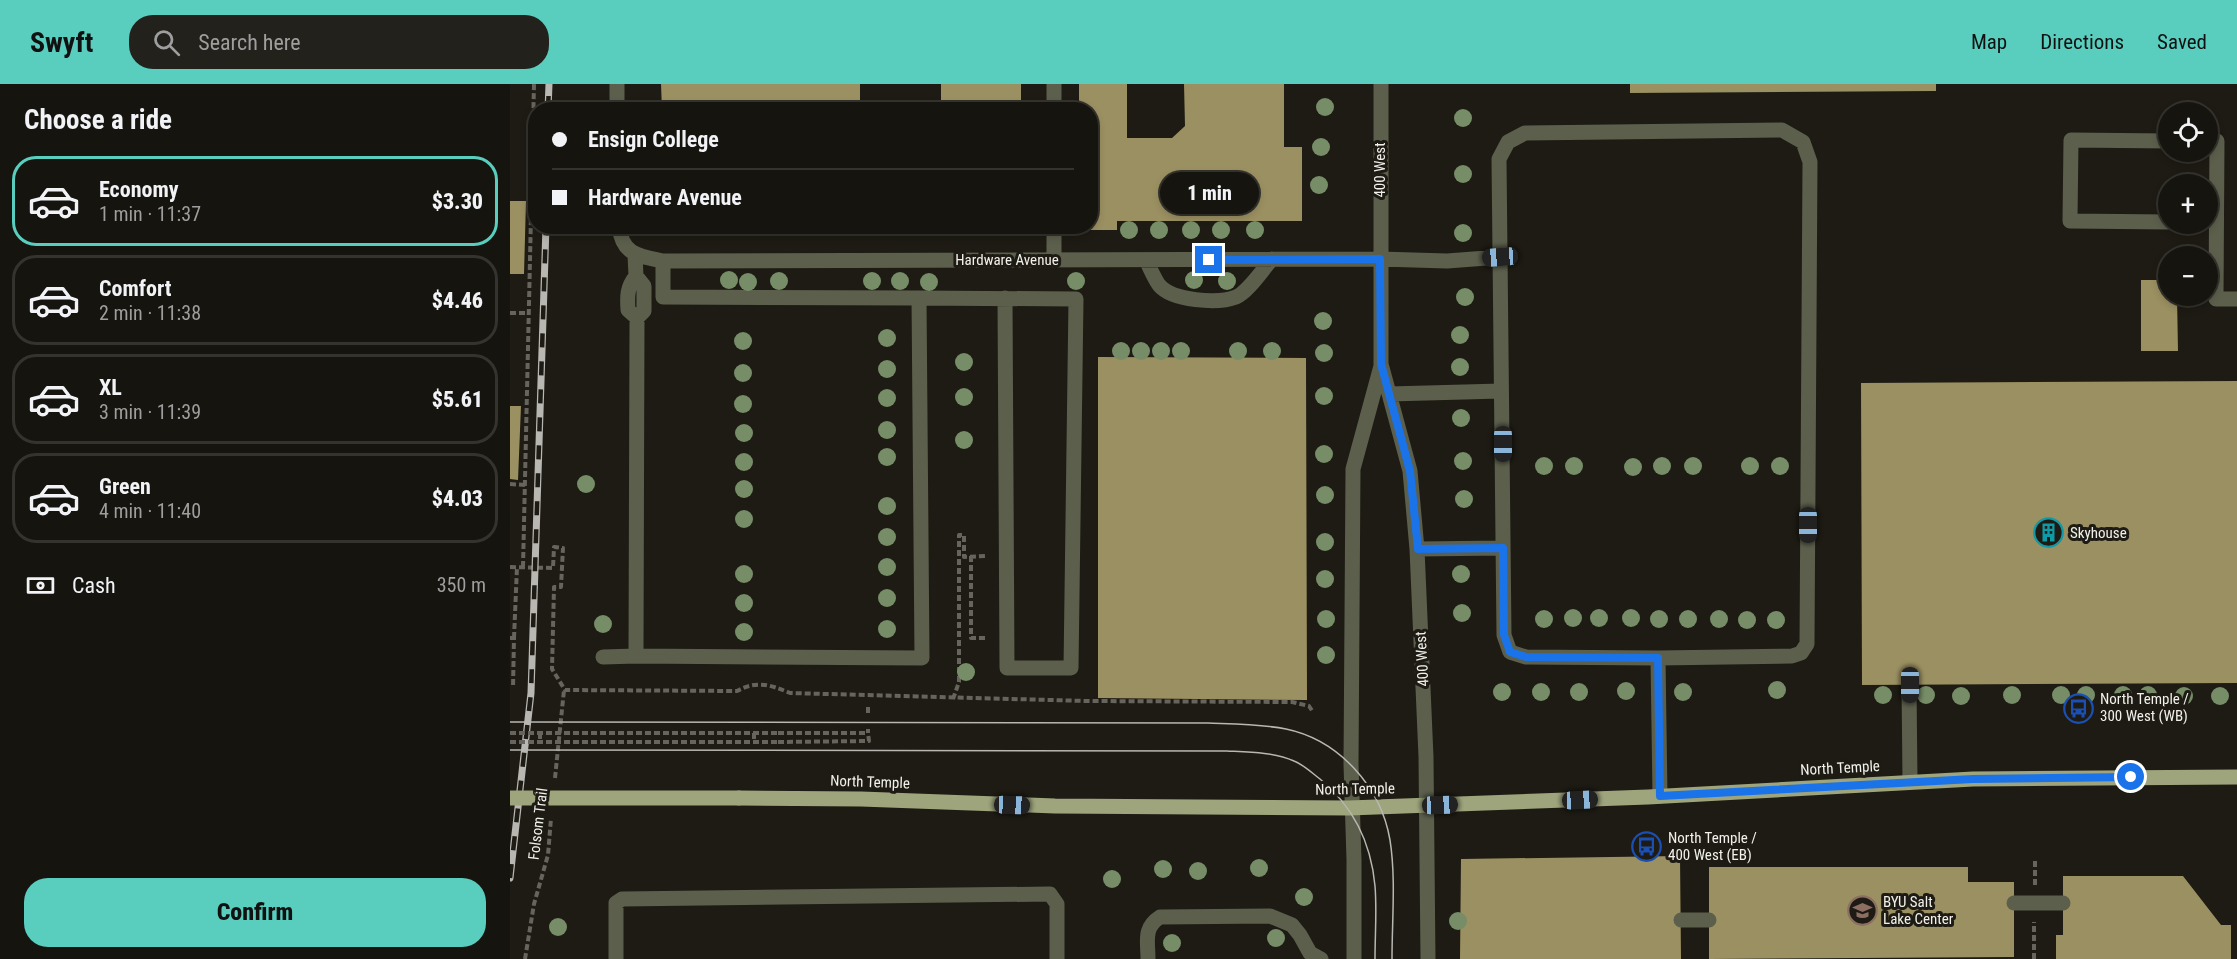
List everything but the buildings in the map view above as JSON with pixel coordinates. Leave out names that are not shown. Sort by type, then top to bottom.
[{"type":"main road","name":"North Temple","points":[[510,798],[861,799],[1055,806],[1352,807],[1660,796],[2029,777],[2237,777]]},
{"type":"street","points":[[617,84],[617,102]]},
{"type":"street","points":[[1054,84],[1054,102]]},
{"type":"street","name":"400 West","points":[[1381,84],[1381,364],[1410,471],[1418,549],[1427,805],[1428,959]]},
{"type":"street","points":[[1782,130],[1803,142],[1810,162],[1807,644],[1801,653],[1792,656],[1658,658],[1526,657],[1510,652],[1504,635],[1500,257],[1499,159],[1508,142],[1524,132],[1782,130]]},
{"type":"street","points":[[2158,141],[2071,140],[2070,210],[2070,221],[2158,222]]},
{"type":"street","points":[[620,234],[625,247],[635,255],[636,276],[644,286],[644,311],[637,318],[636,656]]},
{"type":"street","points":[[1054,234],[1054,260]]},
{"type":"street","points":[[2213,234],[2216,299],[2237,299]]},
{"type":"street","name":"Hardware Avenue","points":[[635,255],[663,261],[1380,259],[1447,261],[1500,257]]},
{"type":"street","points":[[1146,260],[1160,286],[1175,296],[1190,299],[1220,299],[1237,297],[1272,259]]},
{"type":"street","points":[[663,261],[663,297],[1005,298],[1076,299],[1071,668],[1007,668],[1005,298]]},
{"type":"street","points":[[603,657],[922,658],[919,298]]},
{"type":"street","name":"400 West","points":[[1354,959],[1353,469],[1381,364]]},
{"type":"street","points":[[1389,394],[1501,391]]},
{"type":"street","points":[[1418,549],[1503,548]]},
{"type":"street","points":[[1658,658],[1660,796]]},
{"type":"street","points":[[1910,685],[1910,782]]},
{"type":"street","points":[[616,959],[616,903],[622,899],[1050,894],[1057,904],[1057,959]]},
{"type":"street","points":[[2014,903],[2063,903]]},
{"type":"street","points":[[1148,959],[1148,930],[1150,925],[1160,917],[1270,916],[1292,925],[1313,957]]},
{"type":"street","points":[[1681,920],[1709,920]]},
{"type":"path","points":[[534,84],[534,102]]},
{"type":"path","points":[[524,567],[531,234]]},
{"type":"path","points":[[510,313],[530,313]]},
{"type":"path","points":[[510,484],[525,485]]},
{"type":"path","points":[[953,699],[959,682],[959,535],[964,535],[964,557],[1006,556]]},
{"type":"path","points":[[510,567],[553,568],[554,547],[563,548],[561,587],[554,587],[552,669],[564,690],[737,691],[748,685],[768,684],[790,693],[953,699],[1292,702],[1309,706],[1313,712]]},
{"type":"path","points":[[971,556],[971,638],[1006,638]]},
{"type":"path","points":[[513,688],[512,638],[517,567]]},
{"type":"path","name":"Folsom Trail","points":[[555,784],[564,690]]},
{"type":"path","points":[[868,707],[868,716]]},
{"type":"path","points":[[510,733],[868,731],[869,741],[510,741]]},
{"type":"path","points":[[540,733],[540,741]]},
{"type":"path","points":[[754,733],[754,741]]},
{"type":"path","name":"Folsom Trail","points":[[525,959],[534,904],[548,855],[552,808]]},
{"type":"tram line","points":[[510,722],[1208,723],[1286,729],[1305,735],[1340,755],[1367,784],[1377,802],[1385,820],[1392,854],[1392,959]]},
{"type":"tram line","points":[[510,750],[1227,751],[1278,756],[1298,763],[1320,779],[1342,801],[1359,826],[1370,855],[1375,886],[1375,959]]},
{"type":"railway","points":[[548,102],[549,84]]},
{"type":"railway","points":[[510,878],[531,693],[546,234]]},
{"type":"place","name":"Skyhouse","points":[[2049,533]]},
{"type":"place","name":"North Temple / 300 West (WB)","points":[[2079,708]]},
{"type":"place","name":"North Temple / 400 West (EB)","points":[[1647,847]]},
{"type":"place","name":"BYU Salt Lake Center","points":[[1862,911]]},
{"type":"route","points":[[1209,260],[1380,259],[1381,364],[1410,471],[1418,549],[1503,548],[1504,635],[1510,652],[1526,657],[1658,658],[1660,796],[1973,779],[2131,777]]}]
